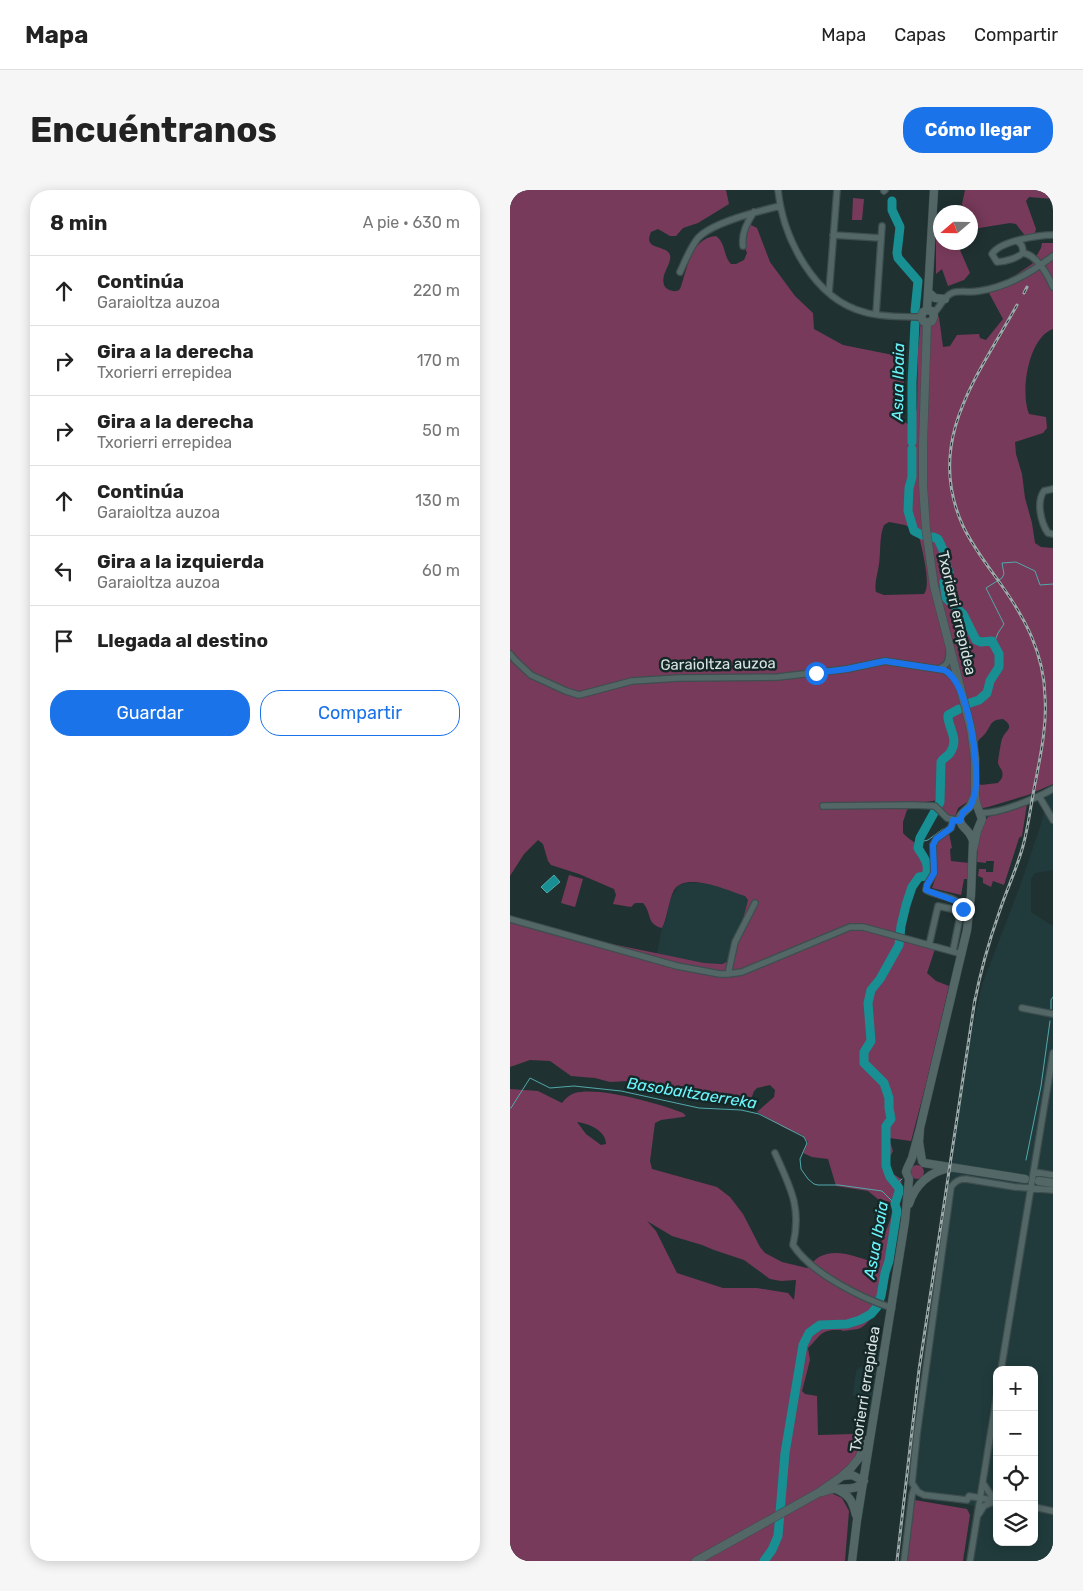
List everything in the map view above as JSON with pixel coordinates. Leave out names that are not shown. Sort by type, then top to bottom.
[{"type":"street","points":[[778,190],[786,227],[798,254],[805,266],[829,293],[862,312],[930,322],[934,319],[930,311],[928,292],[934,190]]},
{"type":"street","points":[[829,293],[837,190]]},
{"type":"street","points":[[680,272],[696,240],[700,236],[726,222],[754,212],[780,206]]},
{"type":"street","points":[[742,246],[741,238],[754,212]]},
{"type":"street","points":[[876,314],[882,226]]},
{"type":"street","points":[[1053,234],[1025,238],[995,250],[992,254],[997,262],[1019,256],[1023,253],[1028,254],[1035,259],[1053,287]]},
{"type":"street","points":[[833,235],[881,238]]},
{"type":"street","points":[[1017,241],[1021,244],[1023,253]]},
{"type":"street","points":[[924,320],[923,312],[930,311],[953,292],[979,291],[998,287],[1021,278],[1053,256]]},
{"type":"street","points":[[822,286],[830,282]]},
{"type":"street","points":[[928,292],[934,298],[945,299]]},
{"type":"street","name":"Txorierri errepidea","points":[[852,1561],[905,1221],[909,1179],[906,1172],[920,1128],[962,954],[970,910],[973,850],[981,814],[976,803],[974,745],[932,574],[925,520],[923,445],[924,320]]},
{"type":"street","points":[[1053,490],[1044,491],[1040,496],[1044,527],[1048,533],[1053,534]]},
{"type":"street","points":[[946,668],[949,659],[949,644]]},
{"type":"street","name":"Garaioltza auzoa","points":[[510,654],[531,675],[579,695],[632,680],[778,677],[847,669],[885,661],[938,669],[946,668]]},
{"type":"street","points":[[946,668],[955,667]]},
{"type":"street","points":[[946,668],[962,693]]},
{"type":"street","name":"Txorierri errepidea","points":[[973,850],[971,834],[956,820],[969,808],[976,788]]},
{"type":"street","points":[[969,808],[981,814],[994,812],[1053,790]]},
{"type":"street","points":[[1040,796],[1053,820]]},
{"type":"street","points":[[823,806],[912,805],[938,808],[944,816],[956,820],[951,828],[936,839],[933,845],[934,873],[926,890],[958,902],[962,906],[963,909],[953,951]]},
{"type":"street","points":[[965,828],[972,830],[978,828]]},
{"type":"street","points":[[728,974],[735,942],[755,903]]},
{"type":"street","points":[[929,945],[938,906],[961,911]]},
{"type":"street","points":[[510,919],[623,952],[677,966],[720,974],[742,972],[850,927],[863,928],[962,954]]},
{"type":"street","points":[[1022,1008],[1053,1014]]},
{"type":"street","points":[[1002,1366],[1053,1053]]},
{"type":"street","name":"Txorierri errepidea","points":[[905,1221],[911,1198],[924,1180],[928,1168],[923,1162],[919,1142],[920,1128]]},
{"type":"street","points":[[775,1154],[795,1203],[797,1215],[793,1245],[798,1253],[806,1261],[852,1292],[892,1308]]},
{"type":"street","points":[[910,1163],[917,1160],[1025,1179]]},
{"type":"street","points":[[909,1179],[914,1183],[924,1180],[940,1170],[953,1167]]},
{"type":"street","points":[[1034,1172],[1053,1175]]},
{"type":"street","points":[[904,1561],[914,1489],[912,1475],[951,1187],[959,1179],[966,1179],[1053,1190]]},
{"type":"street","points":[[1040,1181],[1053,1183]]},
{"type":"street","points":[[696,1561],[788,1509],[834,1486],[851,1468],[865,1447],[876,1405]]},
{"type":"street","points":[[970,1561],[994,1411]]},
{"type":"street","points":[[834,1486],[852,1489],[860,1486],[864,1481],[852,1475],[841,1477]]},
{"type":"street","points":[[982,1482],[993,1497]]},
{"type":"street","points":[[834,1486],[849,1497],[854,1505],[857,1520]]},
{"type":"street","points":[[914,1489],[924,1494],[967,1500],[970,1496],[993,1500]]},
{"type":"street","points":[[977,1516],[984,1506],[993,1502]]},
{"type":"street","points":[[1038,1509],[1053,1511]]},
{"type":"shaded area","points":[[510,190],[726,190],[729,204],[698,223],[683,228],[676,236],[670,236],[658,229],[651,232],[650,242],[669,253],[670,260],[663,282],[665,287],[672,291],[680,289],[691,256],[700,243],[707,238],[716,236],[719,239],[731,264],[744,260],[747,253],[742,240],[745,222],[757,228],[770,262],[795,296],[813,313],[814,329],[843,345],[903,357],[904,380],[901,410],[902,416],[909,425],[914,421],[917,408],[918,351],[921,317],[939,317],[943,347],[950,346],[957,335],[979,334],[980,338],[986,340],[1003,319],[989,293],[1032,264],[1042,243],[1053,243],[1053,329],[1044,334],[1032,354],[1028,367],[1025,393],[1029,414],[1046,417],[1047,428],[1043,433],[1015,442],[1035,543],[1041,547],[1053,548],[1053,784],[1028,795],[983,808],[972,799],[958,808],[955,817],[944,811],[940,800],[918,803],[907,810],[903,822],[903,833],[923,851],[927,866],[924,878],[908,895],[901,938],[935,949],[927,973],[936,981],[949,986],[911,1141],[889,1138],[893,1151],[888,1161],[888,1168],[901,1179],[902,1185],[893,1246],[881,1292],[879,1308],[865,1325],[860,1328],[824,1332],[808,1348],[810,1360],[802,1391],[805,1394],[817,1396],[818,1435],[853,1434],[862,1440],[858,1453],[835,1477],[829,1492],[842,1498],[849,1511],[845,1561],[510,1561],[510,1089],[538,1091],[562,1103],[571,1095],[585,1091],[613,1094],[660,1105],[683,1113],[686,1116],[661,1120],[655,1123],[650,1161],[652,1169],[717,1187],[730,1197],[743,1214],[765,1253],[782,1262],[807,1268],[819,1257],[826,1254],[840,1253],[877,1263],[892,1206],[890,1202],[879,1200],[868,1191],[836,1186],[828,1159],[812,1157],[803,1153],[808,1142],[802,1135],[785,1128],[757,1112],[774,1097],[775,1090],[770,1085],[757,1088],[751,1099],[747,1101],[725,1100],[705,1102],[665,1094],[629,1081],[610,1082],[595,1078],[571,1076],[550,1061],[530,1060],[510,1067],[510,915],[522,922],[578,937],[704,963],[722,964],[729,961],[748,900],[745,896],[719,887],[698,882],[688,882],[674,890],[662,928],[651,921],[643,903],[635,903],[631,907],[613,904],[616,895],[614,889],[579,874],[551,865],[543,844],[538,840],[524,854],[510,876]],"holes":[[[889,522],[905,525],[918,532],[927,582],[924,594],[884,595],[876,592],[875,585],[884,525]],[[1003,719],[1009,725],[1002,739],[998,759],[1002,778],[998,783],[981,785],[979,783],[978,741],[992,722]],[[577,1122],[591,1126],[599,1131],[603,1135],[606,1144],[601,1145],[586,1134]],[[647,1221],[672,1236],[744,1260],[770,1279],[781,1281],[796,1280],[794,1300],[788,1293],[757,1288],[723,1288],[677,1273],[656,1231]]]},
{"type":"shaded area","points":[[965,190],[1053,190],[1053,199],[1029,197],[1026,201],[1036,229],[1034,237],[1026,237],[1016,224],[1010,223],[978,228],[978,205],[962,204]]},
{"type":"shaded area","points":[[853,198],[864,199],[862,220],[852,220]]},
{"type":"shaded area","points":[[936,250],[960,250],[970,273],[964,280],[948,286],[942,269],[936,274]]},
{"type":"shaded area","points":[[1053,784],[1053,870],[1035,873],[1031,879],[1031,912],[1053,926],[1053,1561],[966,1561],[974,1506],[912,1494],[953,1156],[968,1050],[982,985],[1019,889],[1042,821],[1048,786]]},
{"type":"shaded area","points":[[1027,804],[1022,836],[1019,838],[1004,885],[993,881],[991,887],[983,883],[983,878],[978,876],[979,869],[993,872],[994,861],[986,861],[986,863],[977,862],[978,832],[988,817]]},
{"type":"shaded area","points":[[949,833],[952,848],[950,849],[951,861],[969,863],[967,879],[964,879],[961,895],[932,888],[936,873],[935,845],[942,837]]},
{"type":"shaded area","points":[[569,875],[583,879],[575,907],[561,903]]},
{"type":"shaded area","points":[[687,883],[715,885],[745,896],[748,900],[729,961],[717,964],[704,963],[657,954],[670,900],[678,886]]},
{"type":"shaded area","points":[[917,1165],[922,1167],[924,1172],[922,1177],[917,1179],[912,1177],[910,1172],[912,1167]]},
{"type":"shaded area","points":[[881,1349],[872,1412],[869,1410],[867,1403],[853,1395],[856,1371],[860,1367],[868,1366],[874,1353]]},
{"type":"shaded area","points":[[912,1501],[967,1509],[970,1515],[963,1561],[905,1561]]},
{"type":"water","points":[[554,875],[560,882],[547,893],[541,887]]},
{"type":"waterway","name":"Asua Ibaia","points":[[892,201],[892,210],[900,227],[898,258],[918,281],[915,311]]},
{"type":"waterway","name":"Asua Ibaia","points":[[912,442],[915,323]]},
{"type":"waterway","name":"Asua Ibaia","points":[[912,449],[912,477],[909,488],[908,511],[914,531],[922,535]]},
{"type":"waterway","name":"Asua Ibaia","points":[[933,537],[938,539],[944,552],[949,572],[944,582],[946,598],[963,614],[976,640],[981,642],[992,641],[999,654],[999,667],[990,681],[987,693],[979,700],[970,703]]},
{"type":"waterway","points":[[994,643],[1004,624],[986,588],[1002,578],[1004,574],[1002,563],[1016,562],[1035,571],[1040,585],[1053,584]]},
{"type":"waterway","name":"Asua Ibaia","points":[[764,1561],[772,1550],[778,1536],[785,1453],[803,1345],[809,1333],[820,1325],[847,1324],[871,1314],[877,1307],[881,1296],[889,1261],[897,1211],[895,1204],[899,1188],[890,1177],[886,1166],[886,1126],[891,1119],[889,1098],[884,1083],[864,1063],[864,1052],[871,1041],[868,1003],[871,990],[880,979],[899,945],[901,926],[912,887],[919,877],[926,876],[927,865],[918,848],[920,838],[940,802],[941,762],[950,753],[954,744],[948,715],[959,709]]},
{"type":"waterway","points":[[920,842],[928,840],[943,829]]},
{"type":"waterway","points":[[1051,1009],[1053,997]]},
{"type":"waterway","points":[[1026,1160],[1041,1086],[1050,1021]]},
{"type":"waterway","name":"Basobaltzaerreka","points":[[510,1108],[530,1078],[550,1088],[574,1086],[621,1091],[699,1108],[741,1110],[759,1114],[804,1137],[807,1143],[800,1159],[801,1169],[814,1184],[839,1185],[882,1191],[895,1204]]},
{"type":"waterway","points":[[896,1184],[902,1179]]},
{"type":"railway","points":[[1024,293],[1027,287]]},
{"type":"railway","points":[[974,1005],[989,945],[1025,838],[1043,738],[1045,697],[1041,666],[1032,637],[1009,596],[976,549],[963,526],[953,495],[949,466],[953,437],[961,410],[972,384],[1017,305]]},
{"type":"railway","points":[[897,1561],[919,1370],[975,999]]},
{"type":"route","points":[[816,673],[885,661],[948,671],[956,681],[962,693],[974,745],[976,768],[975,795],[969,808],[965,809],[961,815],[960,821],[953,820],[951,828],[936,839],[933,845],[934,873],[926,890],[958,902],[963,909]]}]
